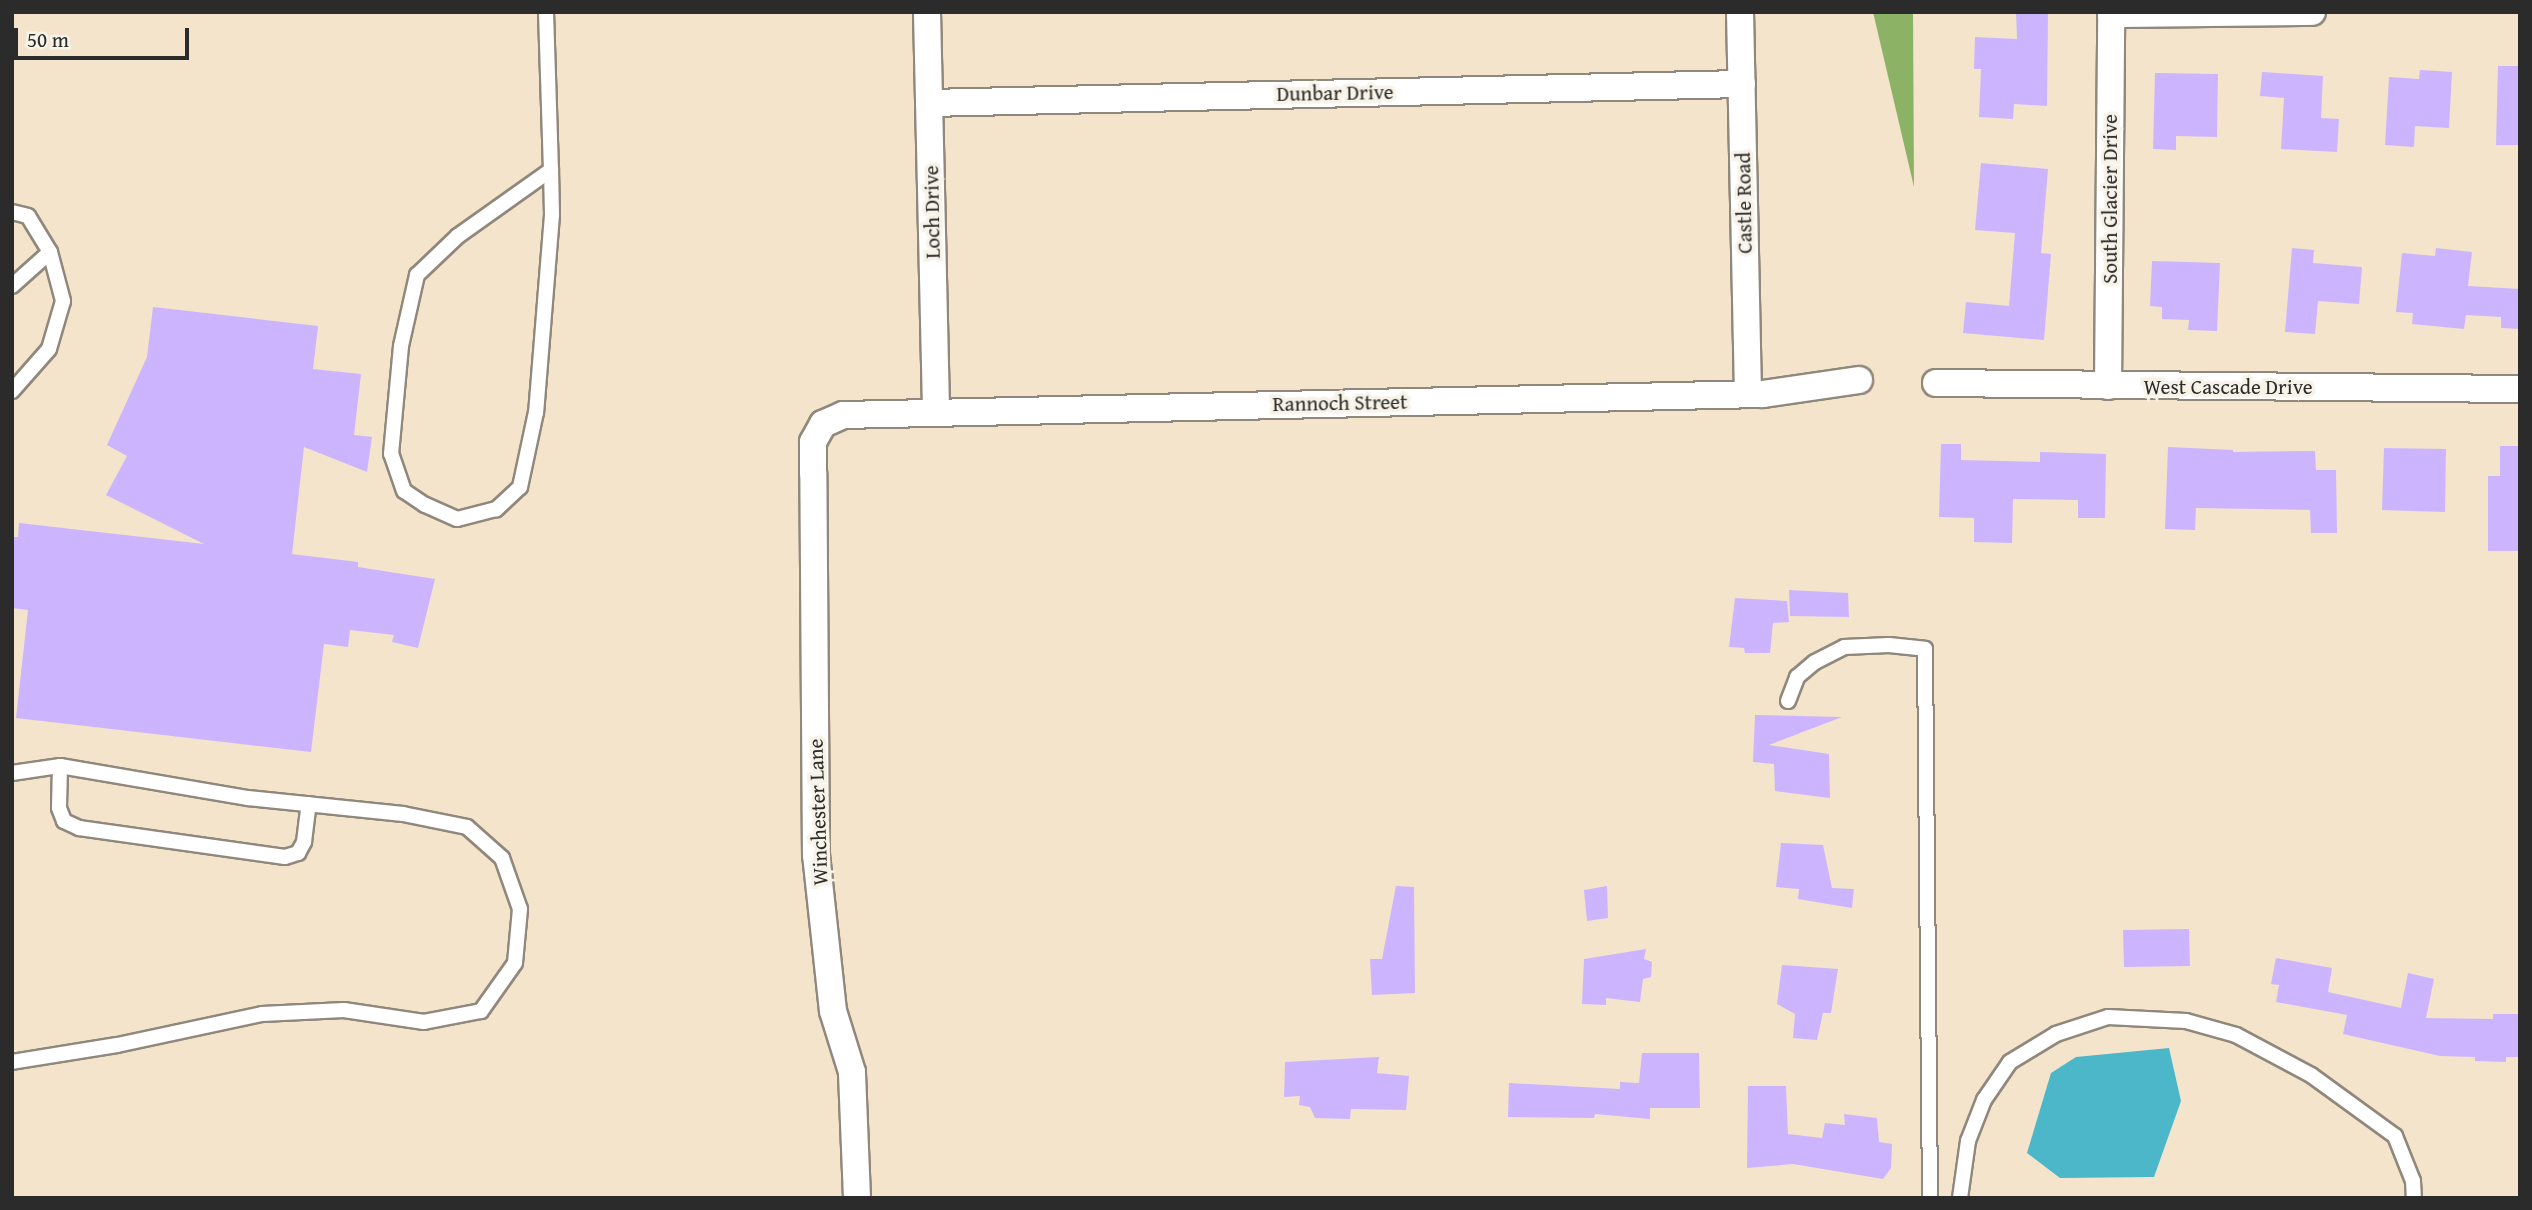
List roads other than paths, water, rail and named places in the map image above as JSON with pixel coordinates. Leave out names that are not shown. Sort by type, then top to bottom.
[{"type":"street","name":"Loch Drive","points":[[927,12],[936,412]]},
{"type":"street","name":"Castle Road","points":[[1740,12],[1748,394]]},
{"type":"street","points":[[2111,13],[2312,12]]},
{"type":"street","name":"South Glacier Drive","points":[[2108,386],[2111,13]]},
{"type":"street","name":"Dunbar Drive","points":[[929,103],[1742,84]]},
{"type":"street","name":"Rannoch Street","points":[[823,424],[843,415],[1748,394],[1858,380]]},
{"type":"street","name":"West Cascade Drive","points":[[1936,383],[2520,389]]},
{"type":"street","name":"Winchester Lane","points":[[823,424],[813,442],[816,855],[833,1010],[852,1072],[857,1198]]},
{"type":"lane","points":[[546,12],[551,170],[552,215],[536,412],[520,486],[496,509],[457,519],[425,505],[404,491],[391,453],[401,346],[417,275],[457,236],[551,170]]},
{"type":"lane","points":[[12,212],[28,216],[50,252],[63,301],[48,349],[12,391]]},
{"type":"lane","points":[[12,286],[50,252]]},
{"type":"lane","points":[[1788,701],[1797,677],[1815,662],[1844,647],[1889,645],[1925,649],[1930,1198]]},
{"type":"lane","points":[[60,766],[59,808],[64,821],[79,828],[285,858],[298,853],[304,842],[309,804]]},
{"type":"lane","points":[[12,774],[60,766],[248,798],[403,814],[467,827],[502,858],[520,909],[515,963],[481,1011],[425,1022],[344,1010],[262,1014],[117,1045],[12,1062]]},
{"type":"lane","points":[[1960,1198],[1968,1141],[1984,1100],[2010,1062],[2056,1034],[2108,1017],[2186,1021],[2236,1035],[2311,1076],[2395,1136],[2413,1181],[2414,1198]]},
{"type":"water","points":[[2169,1048],[2181,1101],[2154,1177],[2060,1178],[2027,1153],[2051,1073],[2076,1057]]}]
